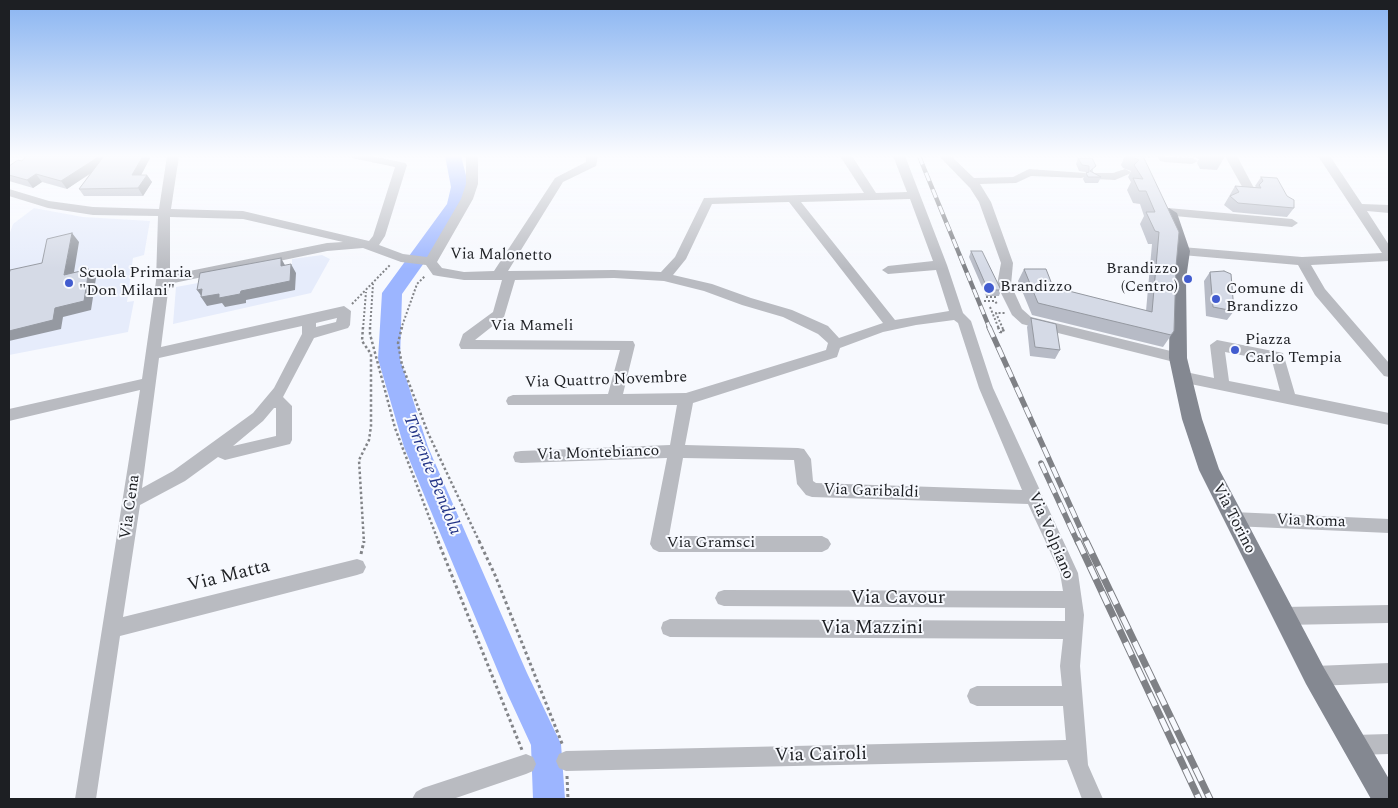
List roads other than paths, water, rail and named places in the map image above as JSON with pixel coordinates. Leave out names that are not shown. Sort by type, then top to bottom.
[{"type":"main road","name":"Via Torino","points":[[1160,196],[1176,229],[1182,251],[1178,279],[1179,367],[1192,419],[1209,470],[1315,676],[1353,745],[1386,799]]},
{"type":"street","name":"Via Malonetto","points":[[15,194],[48,204],[93,211],[243,215],[322,232],[372,246],[399,257],[429,263],[438,272],[464,276],[614,274],[664,277],[708,287],[747,302],[787,313],[824,330],[835,342]]},
{"type":"street","name":"Via Cena","points":[[85,799],[132,501],[163,281],[164,214],[167,194]]},
{"type":"street","points":[[163,281],[345,245],[372,246],[379,236],[392,194]]},
{"type":"street","points":[[429,263],[435,258],[469,194]]},
{"type":"street","points":[[504,276],[550,194]]},
{"type":"street","points":[[979,194],[985,202],[1005,254],[1008,270],[1004,285],[1017,312],[1027,322],[1179,367],[1222,385],[1389,419]]},
{"type":"street","points":[[1182,251],[1302,261],[1389,256],[1349,194]]},
{"type":"street","points":[[664,277],[680,259],[708,201],[915,196]]},
{"type":"street","name":"Via Volpiano","points":[[915,196],[941,265],[957,315],[964,321],[986,388],[1033,497],[1069,573],[1073,600],[1074,630],[1070,666],[1078,766],[1093,799]]},
{"type":"street","points":[[793,199],[892,325]]},
{"type":"street","points":[[1358,207],[1389,209]]},
{"type":"street","points":[[1168,212],[1292,223]]},
{"type":"street","points":[[293,254],[315,246],[321,238],[322,232]]},
{"type":"street","points":[[1302,261],[1320,292],[1389,372]]},
{"type":"street","points":[[888,270],[941,265]]},
{"type":"street","name":"Via Mameli","points":[[504,276],[498,314],[468,338],[466,345],[628,345],[614,400]]},
{"type":"street","points":[[152,354],[309,327],[344,325],[344,311]]},
{"type":"street","points":[[835,342],[841,343],[892,325],[957,315]]},
{"type":"street","points":[[132,501],[179,476],[218,449],[272,402],[294,366],[309,327]]},
{"type":"street","name":"Via Quattro Novembre","points":[[513,401],[686,399],[832,353],[835,342]]},
{"type":"street","points":[[1222,385],[1217,345],[1278,357],[1289,399]]},
{"type":"street","points":[[9,415],[148,383]]},
{"type":"street","name":"Via Gramsci","points":[[686,399],[659,544],[822,544]]},
{"type":"street","points":[[218,449],[225,454],[284,440],[284,406],[281,402],[272,402]]},
{"type":"street","name":"Via Garibaldi","points":[[676,451],[798,454],[803,459],[804,484],[812,490],[1033,497]]},
{"type":"street","name":"Via Montebianco","points":[[521,457],[676,451]]},
{"type":"street","name":"Via Roma","points":[[1233,519],[1389,526]]},
{"type":"street","name":"Via Matta","points":[[112,629],[357,567]]},
{"type":"street","name":"Via Cavour","points":[[724,598],[1073,600]]},
{"type":"street","points":[[1284,616],[1389,614]]},
{"type":"street","name":"Via Mazzini","points":[[670,628],[1074,630]]},
{"type":"street","points":[[1315,676],[1389,673]]},
{"type":"street","points":[[977,696],[1073,696]]},
{"type":"street","points":[[1353,745],[1389,744]]},
{"type":"street","name":"Via Cairoli","points":[[566,762],[1077,750]]},
{"type":"street","points":[[423,799],[526,764]]},
{"type":"waterway","name":"Torrente Bendola","points":[[459,194],[456,205],[392,293],[389,359],[416,447],[517,683],[546,744],[549,799]]},
{"type":"railway","points":[[934,194],[990,329]]},
{"type":"railway","points":[[989,327],[1087,543]]},
{"type":"railway","points":[[1041,463],[1078,543]]},
{"type":"railway","points":[[1078,541],[1199,799]]},
{"type":"railway","points":[[1086,541],[1210,799]]},
{"type":"place","name":"Brandizzo (Centro)","points":[[1188,279]]},
{"type":"place","name":"Scuola Primaria \"Don Milani\"","points":[[69,283]]},
{"type":"place","name":"Brandizzo","points":[[989,288]]},
{"type":"place","name":"Comune di Brandizzo","points":[[1216,299]]},
{"type":"place","name":"Piazza Carlo Tempia","points":[[1235,350]]}]
